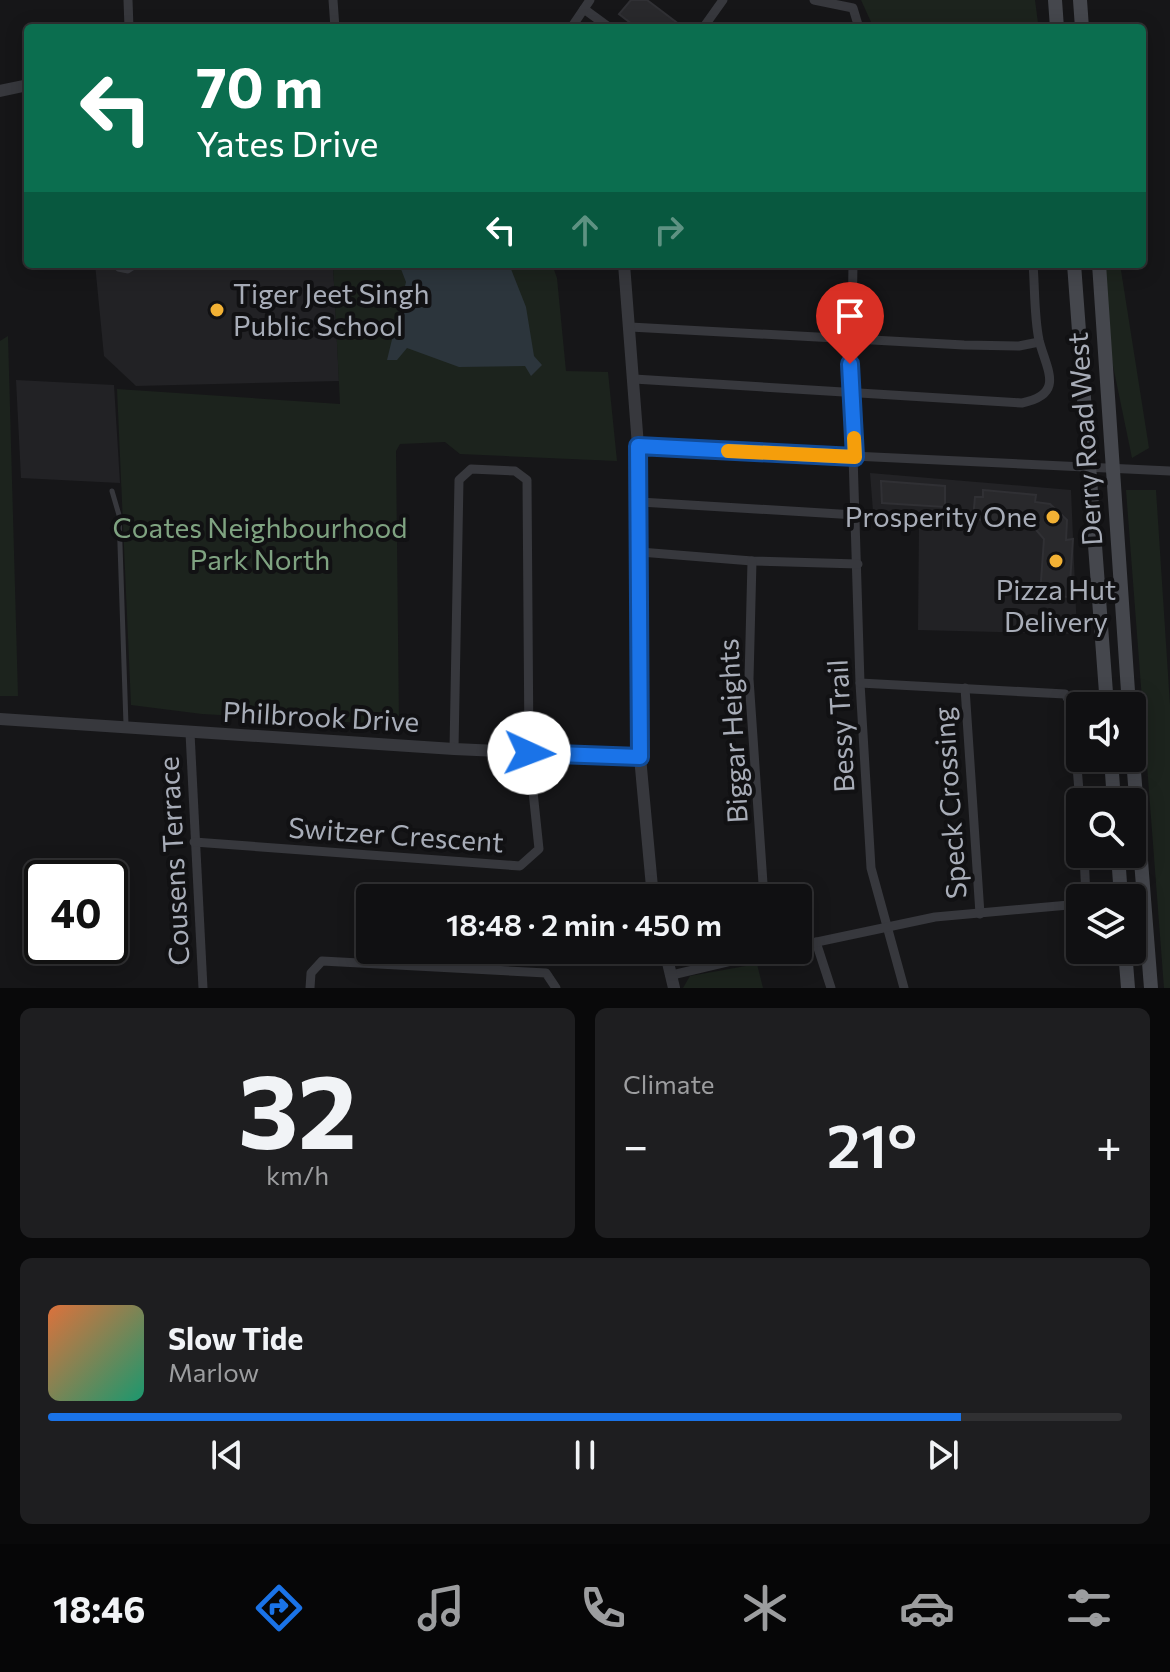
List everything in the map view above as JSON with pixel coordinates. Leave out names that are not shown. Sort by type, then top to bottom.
[{"type":"main road","points":[[1055,0],[1057,24]]},
{"type":"main road","points":[[1080,0],[1082,24]]},
{"type":"main road","name":"Derry Road West","points":[[1074,268],[1106,692]]},
{"type":"main road","name":"Derry Road West","points":[[1099,268],[1128,692]]},
{"type":"main road","points":[[1134,772],[1151,988]]},
{"type":"main road","points":[[1126,964],[1128,988]]},
{"type":"street","points":[[128,0],[129,24]]},
{"type":"street","points":[[333,0],[335,24]]},
{"type":"street","points":[[574,24],[590,0]]},
{"type":"street","points":[[706,24],[723,0]]},
{"type":"street","points":[[814,0],[853,8],[858,24]]},
{"type":"street","points":[[584,9],[605,24]]},
{"type":"street","points":[[0,91],[24,86]]},
{"type":"street","points":[[624,268],[640,502],[640,757],[652,884]]},
{"type":"street","name":"Bessy Trail","points":[[853,268],[851,390],[860,683],[871,868],[904,988]]},
{"type":"street","points":[[634,379],[851,390],[1022,403],[1039,399],[1047,391],[1051,378],[1048,358],[1039,342],[1033,268]]},
{"type":"street","points":[[630,327],[964,345],[1019,346],[1039,342]]},
{"type":"street","points":[[638,446],[1170,471]]},
{"type":"street","points":[[454,749],[459,480],[471,469],[515,471],[527,480],[529,753]]},
{"type":"street","points":[[640,502],[856,515]]},
{"type":"street","points":[[640,552],[752,561],[858,564]]},
{"type":"street","name":"Biggar Heights","points":[[752,561],[749,679],[763,884]]},
{"type":"street","points":[[860,683],[1065,694],[1072,706],[1079,788]]},
{"type":"street","name":"Speck Crossing","points":[[965,688],[980,914]]},
{"type":"street","name":"Philbrook Drive","points":[[0,719],[454,749],[640,757]]},
{"type":"street","name":"Cousens Terrace","points":[[190,733],[203,988]]},
{"type":"street","name":"Switzer Crescent","points":[[194,842],[520,866],[539,849],[529,753]]},
{"type":"street","points":[[812,943],[885,925],[1066,905]]},
{"type":"street","points":[[816,942],[831,988]]},
{"type":"street","points":[[310,988],[311,973],[322,961],[546,973],[556,988]]},
{"type":"street","points":[[673,981],[731,964]]},
{"type":"lane","points":[[112,491],[119,515],[126,726]]},
{"type":"lane","points":[[856,515],[935,519]]},
{"type":"shaded area","name":"Tiger Jeet Singh Public School","points":[[95,268],[333,268],[339,381],[136,386],[104,356]]},
{"type":"shaded area","points":[[401,268],[511,268],[526,307],[534,356],[542,365],[531,376],[525,366],[459,367],[407,348],[397,360],[387,360],[406,282]]},
{"type":"shaded area","points":[[16,380],[114,385],[120,483],[21,478]]},
{"type":"shaded area","points":[[870,473],[1071,490],[1077,634],[918,630],[919,525],[874,524]]},
{"type":"green space","points":[[861,0],[1035,0],[1038,23],[898,24],[871,22]]},
{"type":"green space","name":"Coates Neighbourhood Park North","points":[[333,268],[553,268],[566,371],[608,372],[617,461],[460,454],[445,442],[400,444],[396,451],[399,725],[202,714],[131,705],[117,389],[340,404]]},
{"type":"green space","points":[[1093,268],[1121,268],[1149,448],[1132,458]]},
{"type":"green space","points":[[8,336],[18,696],[0,696],[0,341]]},
{"type":"green space","points":[[1126,490],[1156,490],[1170,705],[1170,988],[1164,988],[1146,752],[1146,692],[1141,692]]},
{"type":"green space","points":[[757,964],[763,988],[683,988],[690,976]]},
{"type":"building","points":[[631,0],[647,0],[679,24],[632,24],[619,14]]},
{"type":"building","points":[[881,481],[945,486],[945,507],[882,503]]},
{"type":"building","points":[[983,490],[1036,495],[1035,502],[1050,504],[1067,520],[1066,540],[1073,539],[1069,597],[1040,595],[1044,539],[1031,524],[973,519],[975,497],[983,497]]},
{"type":"slow traffic","points":[[728,451],[855,457],[854,438]]},
{"type":"place","name":"Tiger Jeet Singh Public School","points":[[217,310]]},
{"type":"place","name":"Prosperity One","points":[[1053,517]]},
{"type":"place","name":"Pizza Hut Delivery","points":[[1056,561]]},
{"type":"route","points":[[529,753],[640,757],[638,446],[855,457],[850,364]]}]
